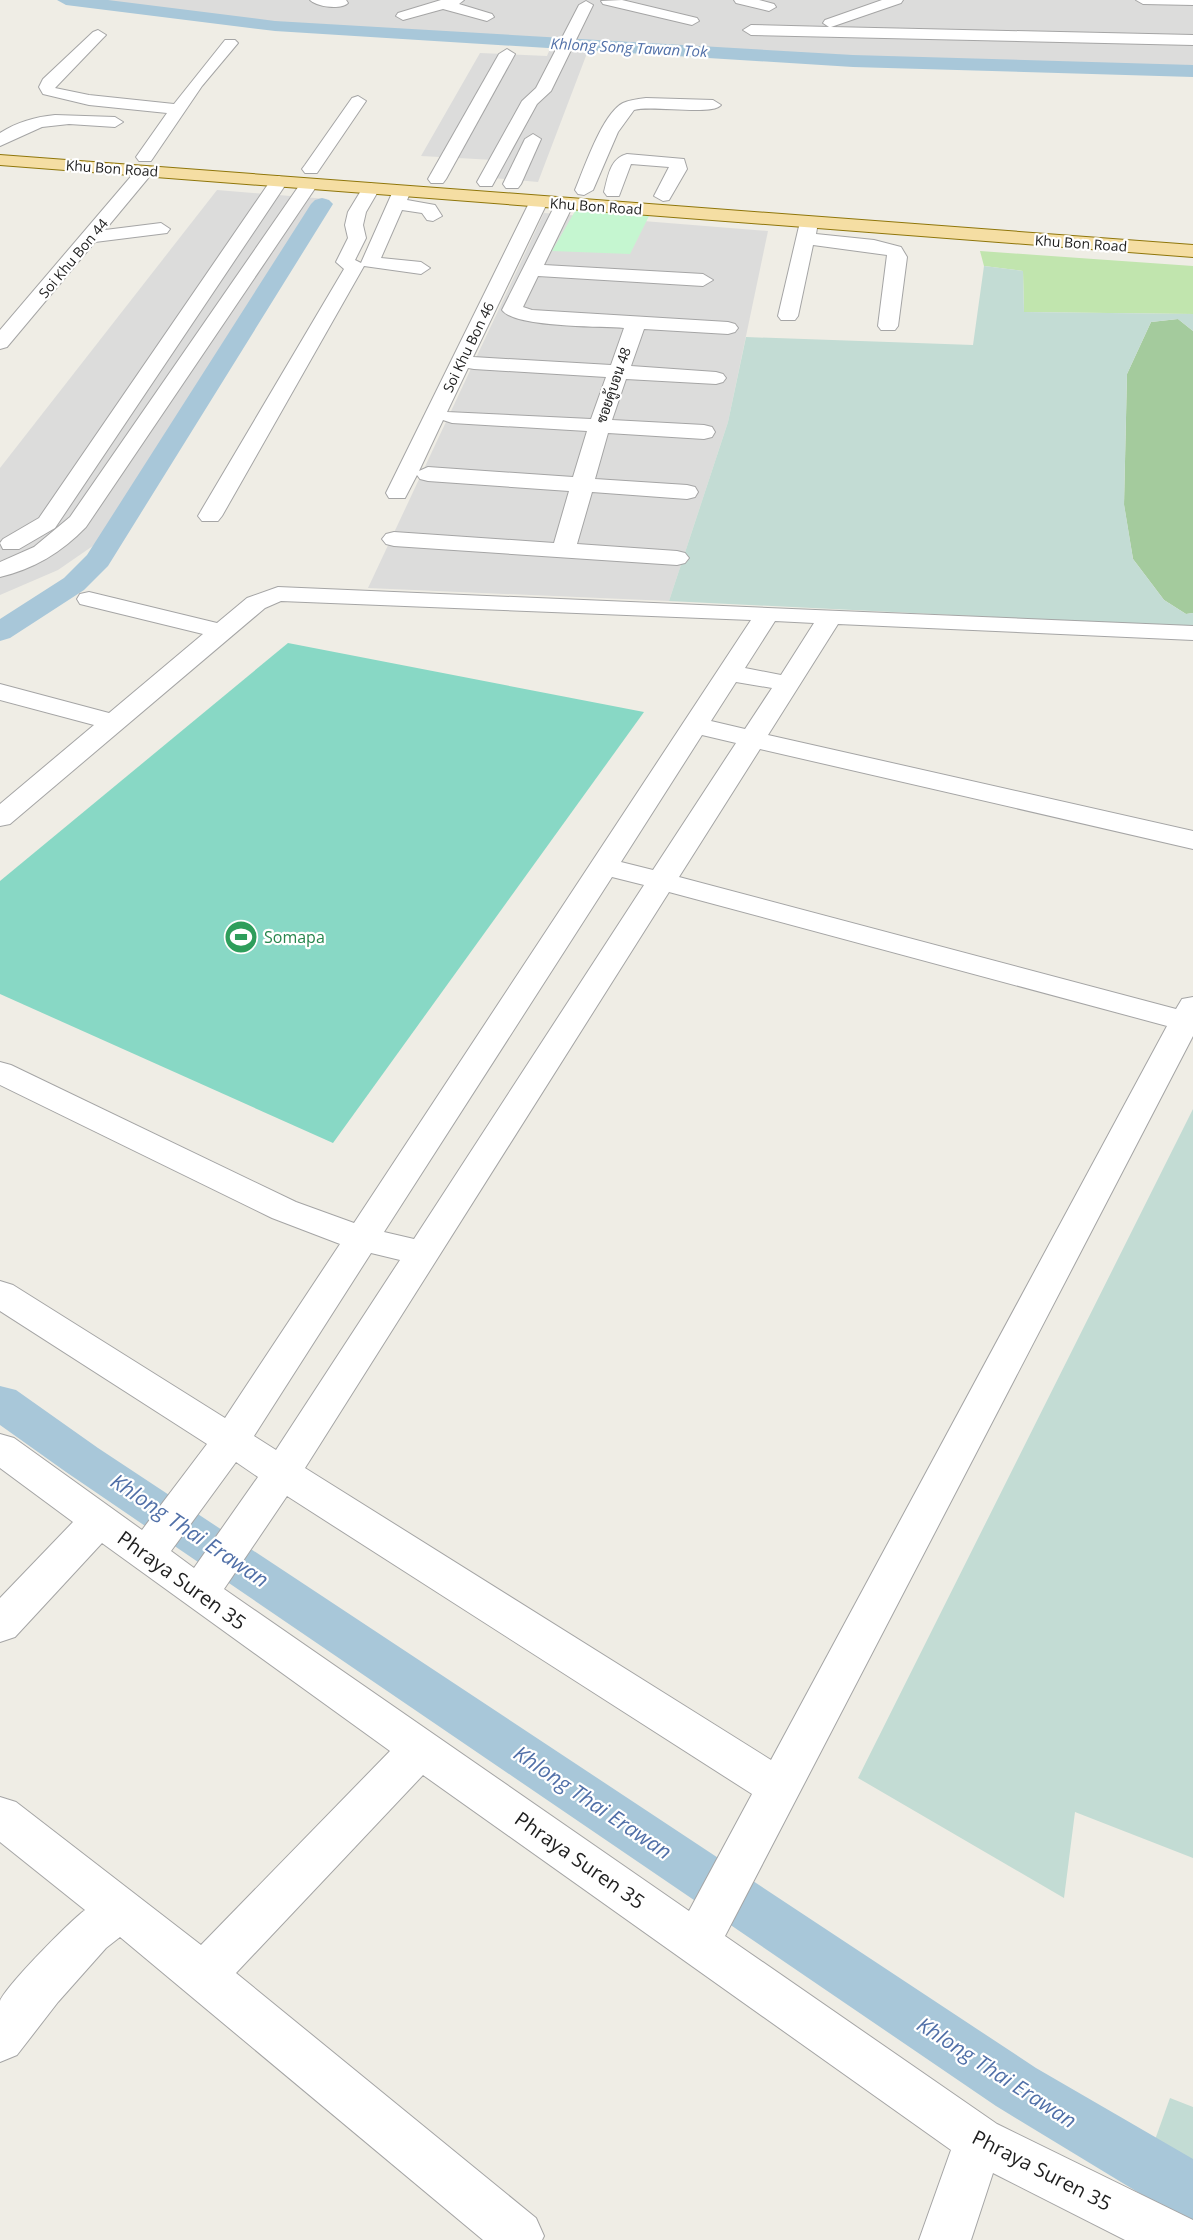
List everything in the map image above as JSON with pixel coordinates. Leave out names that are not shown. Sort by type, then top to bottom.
[{"type":"main road","name":"Khu Bon Road","points":[[0,146],[279,181],[310,176],[399,197],[539,201],[807,230],[1193,251]]},
{"type":"main road","name":"Khu Bon Road","points":[[0,160],[145,164],[310,176],[437,179],[584,190],[614,186],[1193,236]]},
{"type":"street","points":[[317,0],[341,3]]},
{"type":"street","points":[[486,182],[530,101],[543,92],[560,60],[572,35],[579,3],[608,0],[692,21]]},
{"type":"street","points":[[741,0],[769,7]]},
{"type":"street","points":[[819,30],[835,20],[896,0]]},
{"type":"street","points":[[1143,0],[1193,1]]},
{"type":"street","points":[[403,16],[450,2],[487,16]]},
{"type":"street","points":[[911,8],[917,33]]},
{"type":"street","points":[[751,30],[1193,40]]},
{"type":"street","points":[[98,35],[49,82],[47,87],[49,91],[89,100],[178,109]]},
{"type":"street","name":"Soi Khu Bon 44","points":[[0,343],[92,237],[145,164],[196,82],[230,43]]},
{"type":"street","points":[[437,179],[507,54]]},
{"type":"street","points":[[512,184],[549,102],[543,92]]},
{"type":"street","points":[[0,570],[39,555],[69,533],[310,176],[358,101]]},
{"type":"street","points":[[584,190],[609,134],[625,109],[639,105],[713,105]]},
{"type":"street","points":[[0,141],[18,127],[40,122],[168,125]]},
{"type":"street","points":[[644,159],[678,163],[678,169],[666,190],[643,182],[614,186],[623,162],[644,159]]},
{"type":"street","points":[[0,550],[39,529],[58,507],[279,181]]},
{"type":"street","points":[[210,516],[355,267],[345,262],[357,238],[354,232],[355,219],[371,189]]},
{"type":"street","points":[[421,268],[370,262],[399,197],[429,209],[433,216]]},
{"type":"street","name":"Soi Khu Bon 46","points":[[397,493],[539,201]]},
{"type":"street","points":[[565,203],[512,310],[530,316],[728,328]]},
{"type":"street","points":[[92,237],[160,229]]},
{"type":"street","points":[[788,316],[807,230],[894,251],[898,257],[888,326]]},
{"type":"street","points":[[532,270],[703,280]]},
{"type":"street","name":"ซอยคู้บอน 48","points":[[564,550],[580,485],[636,322]]},
{"type":"street","points":[[474,363],[716,378]]},
{"type":"street","points":[[452,417],[704,432]]},
{"type":"street","points":[[428,474],[687,492]]},
{"type":"street","points":[[39,529],[69,533]]},
{"type":"street","points":[[394,539],[677,558]]},
{"type":"street","points":[[0,818],[259,601],[272,595],[289,593],[1193,633]]},
{"type":"street","points":[[88,599],[224,632]]},
{"type":"street","points":[[146,1555],[231,1440],[768,613]]},
{"type":"street","points":[[198,1593],[282,1473],[831,616]]},
{"type":"street","points":[[730,673],[789,684]]},
{"type":"street","points":[[0,692],[115,723]]},
{"type":"street","points":[[696,726],[1193,840]]},
{"type":"street","points":[[605,866],[1189,1014],[697,1942]]},
{"type":"street","points":[[0,1072],[284,1210],[362,1239],[423,1253]]},
{"type":"street","points":[[0,1294],[780,1789]]},
{"type":"street","name":"Phraya Suren 35","points":[[0,1448],[100,1519],[198,1593],[979,2141],[1080,2189],[1178,2240]]},
{"type":"street","points":[[0,1624],[100,1519]]},
{"type":"street","points":[[203,1975],[421,1748]]},
{"type":"street","points":[[0,1816],[203,1975],[518,2235]]},
{"type":"street","points":[[0,2039],[41,1987],[90,1933],[120,1910]]},
{"type":"street","points":[[945,2240],[979,2141]]},
{"type":"shaded area","points":[[88,0],[1193,0],[1193,67],[854,57],[692,47],[674,54],[589,48],[538,182],[481,177],[494,160],[421,156],[480,53],[547,56],[552,44],[146,13]]},
{"type":"shaded area","points":[[217,190],[327,199],[100,541],[58,570],[0,595],[0,468]]},
{"type":"shaded area","points":[[544,213],[768,231],[728,422],[669,601],[368,588]]},
{"type":"shaded area","points":[[984,266],[1023,271],[1024,312],[1193,314],[1193,331],[1178,319],[1151,322],[1127,374],[1124,504],[1133,559],[1164,600],[1186,614],[1193,613],[1193,627],[669,601],[728,422],[746,337],[973,345]]},
{"type":"shaded area","name":"Somapa","points":[[288,643],[644,712],[333,1143],[0,994],[0,881]]},
{"type":"shaded area","points":[[1193,1109],[1193,1858],[1075,1812],[1064,1898],[858,1778]]},
{"type":"shaded area","points":[[1170,2098],[1193,2107],[1193,2211],[1138,2187]]},
{"type":"green space","points":[[578,206],[651,212],[630,254],[552,251]]},
{"type":"green space","points":[[980,251],[1193,266],[1193,314],[1024,312],[1023,271],[984,266]]},
{"type":"green space","points":[[1178,319],[1193,331],[1193,613],[1186,614],[1164,600],[1133,559],[1124,505],[1127,374],[1151,322]]},
{"type":"waterway","name":"Khlong Song Tawan Tok","points":[[66,0],[275,26],[853,61],[1193,71]]},
{"type":"waterway","points":[[0,632],[74,584],[98,560],[322,204]]},
{"type":"waterway","name":"Khlong Thai Erawan","points":[[0,1402],[82,1460],[1016,2087],[1193,2192]]},
{"type":"place","name":"Somapa","points":[[241,937]]}]
